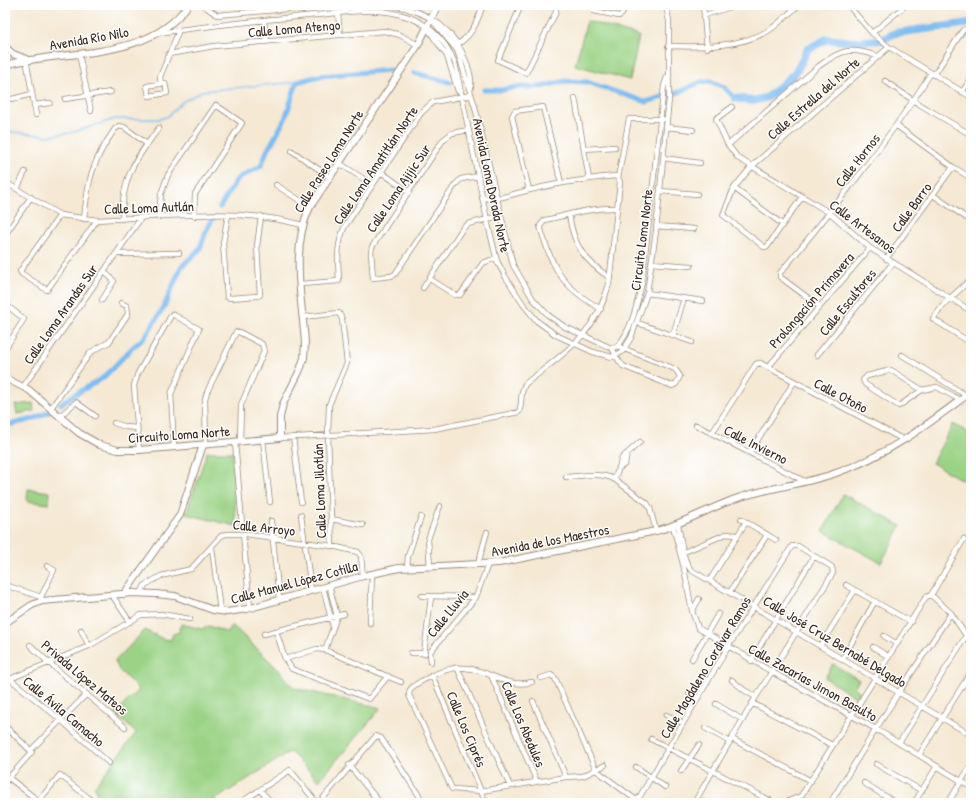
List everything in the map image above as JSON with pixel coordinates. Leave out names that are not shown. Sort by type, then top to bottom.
[{"type":"street","name":"Avenida Río Nilo","points":[[5,65],[26,59],[79,54],[114,48],[159,33],[178,18],[188,5]]},
{"type":"street","points":[[203,5],[217,14],[286,7],[336,5]]},
{"type":"street","name":"Avenida Loma Dorada Norte","points":[[392,5],[405,6],[445,28],[458,44],[468,66],[472,86],[471,93]]},
{"type":"street","name":"Calle Paseo Loma Norte","points":[[280,438],[280,417],[283,404],[300,370],[304,358],[304,317],[299,248],[302,225],[310,208],[339,163],[418,45],[438,5]]},
{"type":"street","points":[[458,44],[469,37],[483,5]]},
{"type":"street","points":[[521,5],[498,60],[526,73],[556,12],[555,6]]},
{"type":"street","points":[[591,7],[619,16],[622,14],[625,5]]},
{"type":"street","name":"Circuito Loma Norte","points":[[617,346],[626,333],[638,301],[649,230],[664,119],[668,76],[669,21],[666,5]]},
{"type":"street","points":[[703,5],[705,15],[706,48]]},
{"type":"street","points":[[705,15],[737,5]]},
{"type":"street","points":[[668,46],[706,48],[758,36],[769,30],[799,5]]},
{"type":"street","points":[[850,5],[873,34],[888,46],[971,97]]},
{"type":"street","points":[[873,34],[906,5]]},
{"type":"street","name":"Avenida Loma Dorada Norte","points":[[159,33],[264,20],[369,11],[391,12],[409,17],[436,32],[452,55],[496,258],[519,299],[537,321],[556,335],[576,344]]},
{"type":"street","points":[[338,14],[340,35]]},
{"type":"street","name":"Avenida Loma Dorada Norte","points":[[431,19],[457,50],[467,87],[471,93],[513,265],[533,299],[554,319],[565,327],[583,336]]},
{"type":"street","points":[[264,20],[267,42]]},
{"type":"street","points":[[161,84],[160,77],[179,30]]},
{"type":"street","name":"Calle Hornos","points":[[819,306],[779,275],[830,213],[896,126],[963,30],[968,30]]},
{"type":"street","name":"Calle Loma Atengo","points":[[169,54],[199,48],[385,32],[400,35],[418,45]]},
{"type":"street","name":"Calle Estrella del Norte","points":[[782,224],[767,246],[762,246],[723,215],[734,188],[752,166],[888,46]]},
{"type":"street","points":[[5,47],[14,54],[26,59],[36,115]]},
{"type":"street","points":[[728,145],[819,66],[835,54],[853,50],[877,56]]},
{"type":"street","points":[[79,54],[91,110]]},
{"type":"street","points":[[962,92],[971,79]]},
{"type":"street","points":[[885,81],[914,101],[968,133]]},
{"type":"street","points":[[64,99],[111,92]]},
{"type":"street","name":"Calle Loma Amatitlán Norte","points":[[301,284],[340,281],[337,252],[340,236],[381,172],[426,107],[433,102],[461,94],[471,93]]},
{"type":"street","points":[[12,99],[32,94]]},
{"type":"street","points":[[575,98],[589,179]]},
{"type":"street","points":[[34,105],[50,103]]},
{"type":"street","points":[[159,217],[161,194],[168,175],[216,105],[242,123],[195,194],[194,216]]},
{"type":"street","points":[[529,190],[512,116],[515,111],[540,106],[544,109],[561,183]]},
{"type":"street","name":"Calle Artesanos","points":[[732,107],[716,119],[728,145],[738,158],[830,213],[870,248],[971,311]]},
{"type":"street","points":[[616,356],[608,357],[576,344],[591,328],[601,309],[610,278],[620,182],[618,178],[626,124],[629,118],[664,119]]},
{"type":"street","name":"Circuito Loma Norte","points":[[616,356],[624,350],[638,323],[647,293],[660,191],[666,127],[664,119]]},
{"type":"street","points":[[84,219],[91,172],[106,142],[119,126],[147,144]]},
{"type":"street","points":[[896,126],[953,168],[971,178]]},
{"type":"street","points":[[666,127],[693,130]]},
{"type":"street","points":[[122,219],[123,194],[126,180],[132,166],[159,128]]},
{"type":"street","name":"Calle Loma Ajijic Sur","points":[[469,130],[452,133],[443,140],[372,247],[373,278],[393,276],[455,185],[461,179],[478,176]]},
{"type":"street","points":[[584,149],[615,147]]},
{"type":"street","points":[[292,151],[330,177]]},
{"type":"street","points":[[663,158],[700,163]]},
{"type":"street","points":[[339,163],[373,185]]},
{"type":"street","name":"Calle Barro","points":[[886,259],[953,168]]},
{"type":"street","points":[[17,189],[25,172]]},
{"type":"street","points":[[381,172],[409,192]]},
{"type":"street","points":[[482,198],[497,199],[561,183],[615,176],[618,178]]},
{"type":"street","name":"Calle Loma Autlán","points":[[5,182],[60,214],[84,219],[97,220],[247,213],[302,225]]},
{"type":"street","points":[[276,186],[310,208]]},
{"type":"street","points":[[734,188],[782,224],[802,197]]},
{"type":"street","points":[[660,191],[697,194]]},
{"type":"street","points":[[933,195],[971,222]]},
{"type":"street","points":[[5,235],[31,197]]},
{"type":"street","points":[[601,309],[574,292],[559,276],[548,253],[540,226],[545,220],[602,208],[617,208]]},
{"type":"street","points":[[60,214],[20,271],[22,274],[47,290],[97,220]]},
{"type":"street","points":[[228,215],[223,243],[227,297],[260,295],[257,246],[261,216]]},
{"type":"street","points":[[569,215],[572,235],[583,256],[593,266],[610,278]]},
{"type":"street","points":[[423,288],[463,228],[468,224],[500,216]]},
{"type":"street","name":"Calle Loma Arandas Sur","points":[[23,387],[141,218]]},
{"type":"street","points":[[649,230],[656,228],[694,229]]},
{"type":"street","name":"Prolongación Primavera","points":[[769,366],[870,248]]},
{"type":"street","points":[[116,254],[179,253]]},
{"type":"street","points":[[430,279],[455,295],[460,295],[483,263],[496,258]]},
{"type":"street","points":[[651,263],[691,266]]},
{"type":"street","name":"Calle Escultores","points":[[817,355],[893,263]]},
{"type":"street","points":[[102,300],[114,281],[104,271]]},
{"type":"street","points":[[971,279],[944,304],[933,319],[971,343]]},
{"type":"street","points":[[647,293],[703,301]]},
{"type":"street","points":[[673,336],[684,298]]},
{"type":"street","points":[[51,408],[91,352],[109,342],[128,314],[127,306],[121,303]]},
{"type":"street","points":[[5,304],[24,319],[5,349]]},
{"type":"street","name":"Calle Loma Jilotlán","points":[[304,317],[339,313],[341,315],[347,363],[329,405],[328,435],[332,546]]},
{"type":"street","points":[[139,450],[134,391],[136,380],[172,314],[199,328],[170,394],[174,447]]},
{"type":"street","points":[[638,323],[692,342]]},
{"type":"street","points":[[124,594],[180,515],[204,445],[205,399],[207,392],[236,332],[239,332],[262,344],[264,351],[241,405],[238,442],[242,524]]},
{"type":"street","points":[[583,336],[612,348],[623,366],[672,386],[679,380],[680,376],[675,369],[617,346],[612,348]]},
{"type":"street","name":"Circuito Loma Norte","points":[[5,378],[23,387],[51,408],[79,433],[100,445],[118,450],[139,450],[293,437],[434,428],[516,413],[520,409],[520,392],[524,384],[576,344]]},
{"type":"street","points":[[902,355],[969,394]]},
{"type":"street","points":[[712,433],[756,364],[760,363],[769,366]]},
{"type":"street","name":"Calle Otoño","points":[[769,366],[794,382],[905,441]]},
{"type":"street","points":[[922,390],[891,370],[867,376],[863,380],[865,384],[899,406],[922,390],[940,387],[958,398]]},
{"type":"street","points":[[750,452],[794,382]]},
{"type":"street","name":"Avenida de los Maestros","points":[[430,567],[488,564],[562,551],[656,531],[676,525],[742,496],[806,482],[836,473],[905,441],[958,398],[969,394]]},
{"type":"street","points":[[60,416],[76,402],[95,416]]},
{"type":"street","points":[[114,423],[126,427],[137,428]]},
{"type":"street","name":"Calle Invierno","points":[[696,425],[806,482]]},
{"type":"street","points":[[293,437],[301,502]]},
{"type":"street","points":[[263,440],[270,502]]},
{"type":"street","points":[[614,479],[622,458],[640,442]]},
{"type":"street","points":[[566,477],[592,475],[605,476],[614,479],[649,506],[656,531]]},
{"type":"street","points":[[430,567],[428,539],[440,506]]},
{"type":"street","points":[[301,515],[310,590]]},
{"type":"street","points":[[407,568],[408,556],[421,517]]},
{"type":"street","points":[[331,519],[363,525]]},
{"type":"street","points":[[741,519],[776,540]]},
{"type":"street","points":[[271,520],[279,600]]},
{"type":"street","points":[[710,580],[746,522]]},
{"type":"street","name":"Calle Zacarías Jimon Basulto","points":[[676,525],[684,552],[692,612],[696,626],[752,661],[876,729],[971,787]]},
{"type":"street","name":"Calle Zacarías Jimon Basulto","points":[[676,525],[686,567]]},
{"type":"street","points":[[478,564],[487,532]]},
{"type":"street","name":"Calle Arroyo","points":[[141,593],[145,585],[161,576],[191,569],[222,536],[226,534],[243,534],[332,546],[360,553],[363,576]]},
{"type":"street","points":[[243,534],[250,608]]},
{"type":"street","points":[[684,552],[726,534],[737,535]]},
{"type":"street","points":[[730,592],[767,535]]},
{"type":"street","points":[[788,803],[801,796],[832,745],[876,679],[926,597],[930,595],[964,539]]},
{"type":"street","name":"Calle Magdaleno Cordivar Ramos","points":[[638,802],[650,778],[728,647],[792,546],[795,545],[814,556]]},
{"type":"street","points":[[212,548],[220,611]]},
{"type":"street","points":[[705,803],[696,801],[752,703],[833,570],[832,567],[814,556],[775,619],[752,661]]},
{"type":"street","name":"Calle Lluvia","points":[[430,652],[476,597],[488,564]]},
{"type":"street","points":[[5,584],[42,599],[54,570],[48,566]]},
{"type":"street","name":"Calle Manuel López Cotilla","points":[[5,623],[42,599],[112,596],[141,593],[175,596],[226,612],[250,608],[322,586],[372,574],[407,568],[430,567]]},
{"type":"street","name":"Calle José Cruz Bernabé Delgado","points":[[686,567],[971,735]]},
{"type":"street","points":[[370,623],[372,574]]},
{"type":"street","points":[[325,650],[337,616],[329,585]]},
{"type":"street","points":[[846,585],[911,622]]},
{"type":"street","points":[[322,586],[333,627]]},
{"type":"street","points":[[820,646],[855,590]]},
{"type":"street","points":[[930,595],[952,613],[971,643]]},
{"type":"street","points":[[112,596],[130,622]]},
{"type":"street","points":[[422,596],[476,597]]},
{"type":"street","points":[[424,654],[431,597]]},
{"type":"street","points":[[692,612],[699,599]]},
{"type":"street","points":[[842,660],[875,601]]},
{"type":"street","points":[[6,678],[90,646],[141,615],[151,613],[190,620]]},
{"type":"street","points":[[830,803],[899,692],[952,613]]},
{"type":"street","points":[[264,634],[344,614]]},
{"type":"street","points":[[692,659],[718,614]]},
{"type":"street","points":[[81,630],[90,646]]},
{"type":"street","points":[[276,632],[285,659],[295,670],[368,699],[388,676]]},
{"type":"street","points":[[884,636],[897,644]]},
{"type":"street","points":[[899,743],[966,636]]},
{"type":"street","name":"Privada López Mateos","points":[[30,645],[48,662],[125,726]]},
{"type":"street","points":[[873,647],[889,657]]},
{"type":"street","points":[[285,659],[317,649],[325,650],[401,682]]},
{"type":"street","points":[[411,653],[424,654],[430,652],[431,662]]},
{"type":"street","points":[[457,667],[510,786]]},
{"type":"street","points":[[532,682],[518,684],[472,668],[457,667],[432,676],[410,690],[409,695],[452,789],[481,791],[566,777],[583,776],[605,765]]},
{"type":"street","points":[[919,755],[941,717],[971,672]]},
{"type":"street","name":"Calle Los Abedules","points":[[491,675],[537,782]]},
{"type":"street","name":"Calle Los Ciprés","points":[[432,676],[486,803]]},
{"type":"street","points":[[541,678],[552,676],[596,770],[638,802]]},
{"type":"street","name":"Calle Ávila Camacho","points":[[6,678],[61,720],[109,764]]},
{"type":"street","points":[[732,680],[744,690],[756,697]]},
{"type":"street","points":[[689,693],[698,698]]},
{"type":"street","points":[[87,694],[6,778],[39,802],[60,775],[95,803]]},
{"type":"street","points":[[533,701],[566,777]]},
{"type":"street","points":[[752,703],[832,745]]},
{"type":"street","points":[[716,704],[743,720]]},
{"type":"street","points":[[666,715],[683,724]]},
{"type":"street","points":[[5,726],[31,751]]},
{"type":"street","points":[[705,728],[810,781]]},
{"type":"street","points":[[240,803],[290,770],[318,803],[376,736],[381,738],[420,797],[421,803]]},
{"type":"street","points":[[651,738],[776,803]]},
{"type":"street","points":[[681,771],[699,745]]},
{"type":"street","points":[[876,764],[922,791]]},
{"type":"street","points":[[948,803],[971,765]]},
{"type":"street","points":[[349,766],[380,803]]},
{"type":"street","points":[[914,803],[938,766]]},
{"type":"street","points":[[636,767],[665,787]]},
{"type":"street","points":[[864,783],[896,803]]},
{"type":"street","points":[[260,790],[272,803]]},
{"type":"green space","points":[[587,21],[639,36],[630,80],[575,65]]},
{"type":"green space","points":[[33,403],[34,411],[17,414],[15,405]]},
{"type":"green space","points":[[953,424],[971,434],[971,485],[932,463]]},
{"type":"green space","points":[[207,452],[232,452],[236,526],[186,514]]},
{"type":"green space","points":[[28,489],[50,492],[49,504],[27,501]]},
{"type":"green space","points":[[843,494],[901,526],[881,563],[823,531]]},
{"type":"green space","points":[[181,624],[202,629],[209,626],[228,633],[232,625],[279,670],[294,688],[381,708],[319,781],[290,752],[210,803],[106,803],[95,792],[98,790],[94,787],[136,733],[115,713],[139,690],[119,670],[115,661],[145,630],[163,639],[171,640],[173,634],[179,632]]},
{"type":"green space","points":[[833,664],[859,680],[854,687],[860,692],[857,698],[825,678]]},
{"type":"waterway","points":[[735,98],[753,101],[768,97],[795,73],[808,49],[827,39],[853,42],[881,40],[895,33],[971,23]]},
{"type":"waterway","points":[[220,207],[237,179],[261,166],[266,153],[285,119],[297,82],[319,76],[391,70]]},
{"type":"waterway","points":[[414,73],[450,82]]},
{"type":"waterway","points":[[484,90],[501,90],[517,87],[542,87],[565,81],[587,82],[646,102],[679,92],[701,82],[710,81],[724,87],[735,98]]},
{"type":"waterway","points":[[5,131],[48,136],[74,132],[115,119],[160,119],[168,116],[182,102],[202,91],[297,82]]},
{"type":"waterway","points":[[61,404],[103,378],[132,348],[144,338],[164,307],[181,267],[200,249],[206,231],[213,219]]},
{"type":"waterway","points":[[5,426],[33,419],[49,412]]}]
